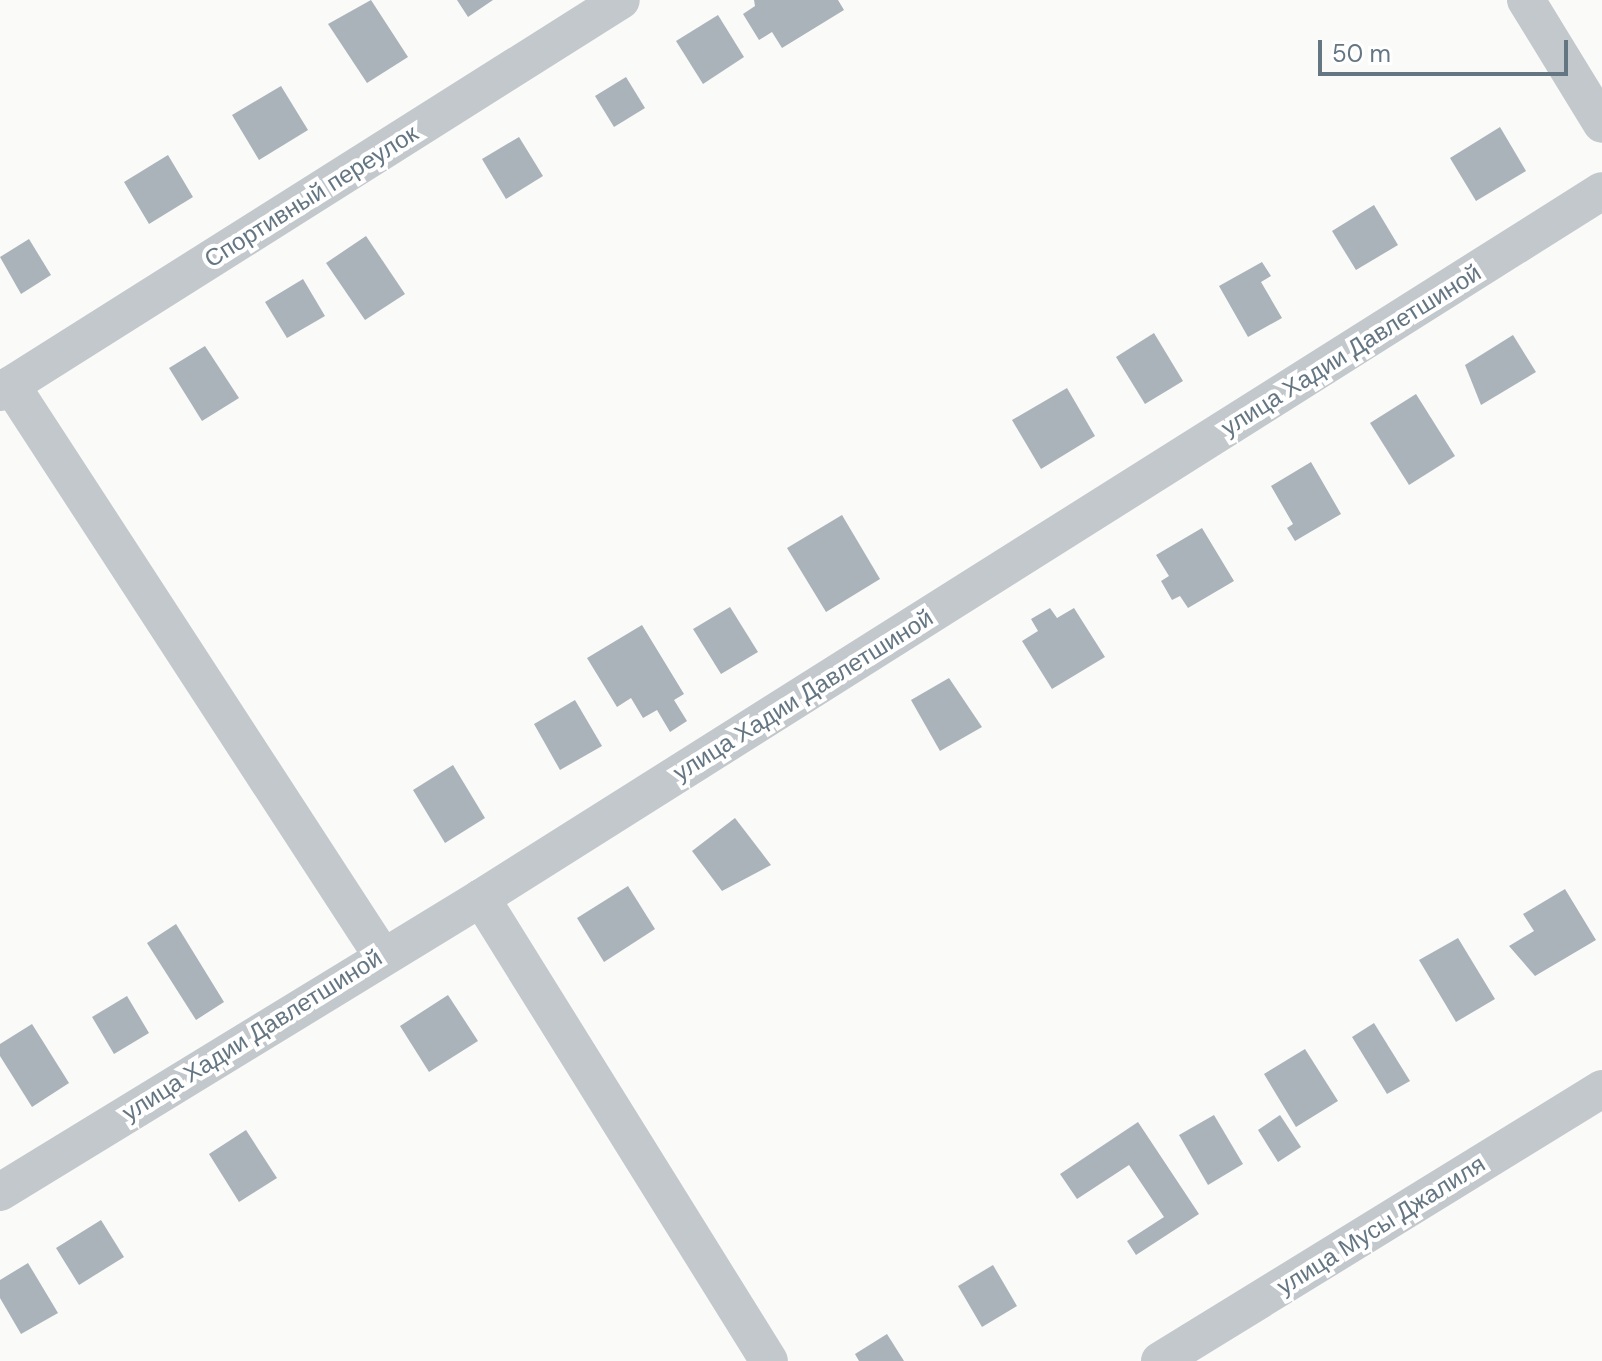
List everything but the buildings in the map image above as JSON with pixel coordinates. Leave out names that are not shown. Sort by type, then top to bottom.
[{"type":"street","name":"Спортивный переулок","points":[[6,389],[621,0]]},
{"type":"street","points":[[1526,0],[1602,124]]},
{"type":"street","name":"улица Хадии Давлетшиной","points":[[0,1192],[381,954],[481,898],[1602,191]]},
{"type":"street","points":[[6,389],[381,954]]},
{"type":"street","points":[[481,898],[769,1361]]},
{"type":"street","name":"улица Мусы Джалиля","points":[[1160,1361],[1602,1089]]}]
